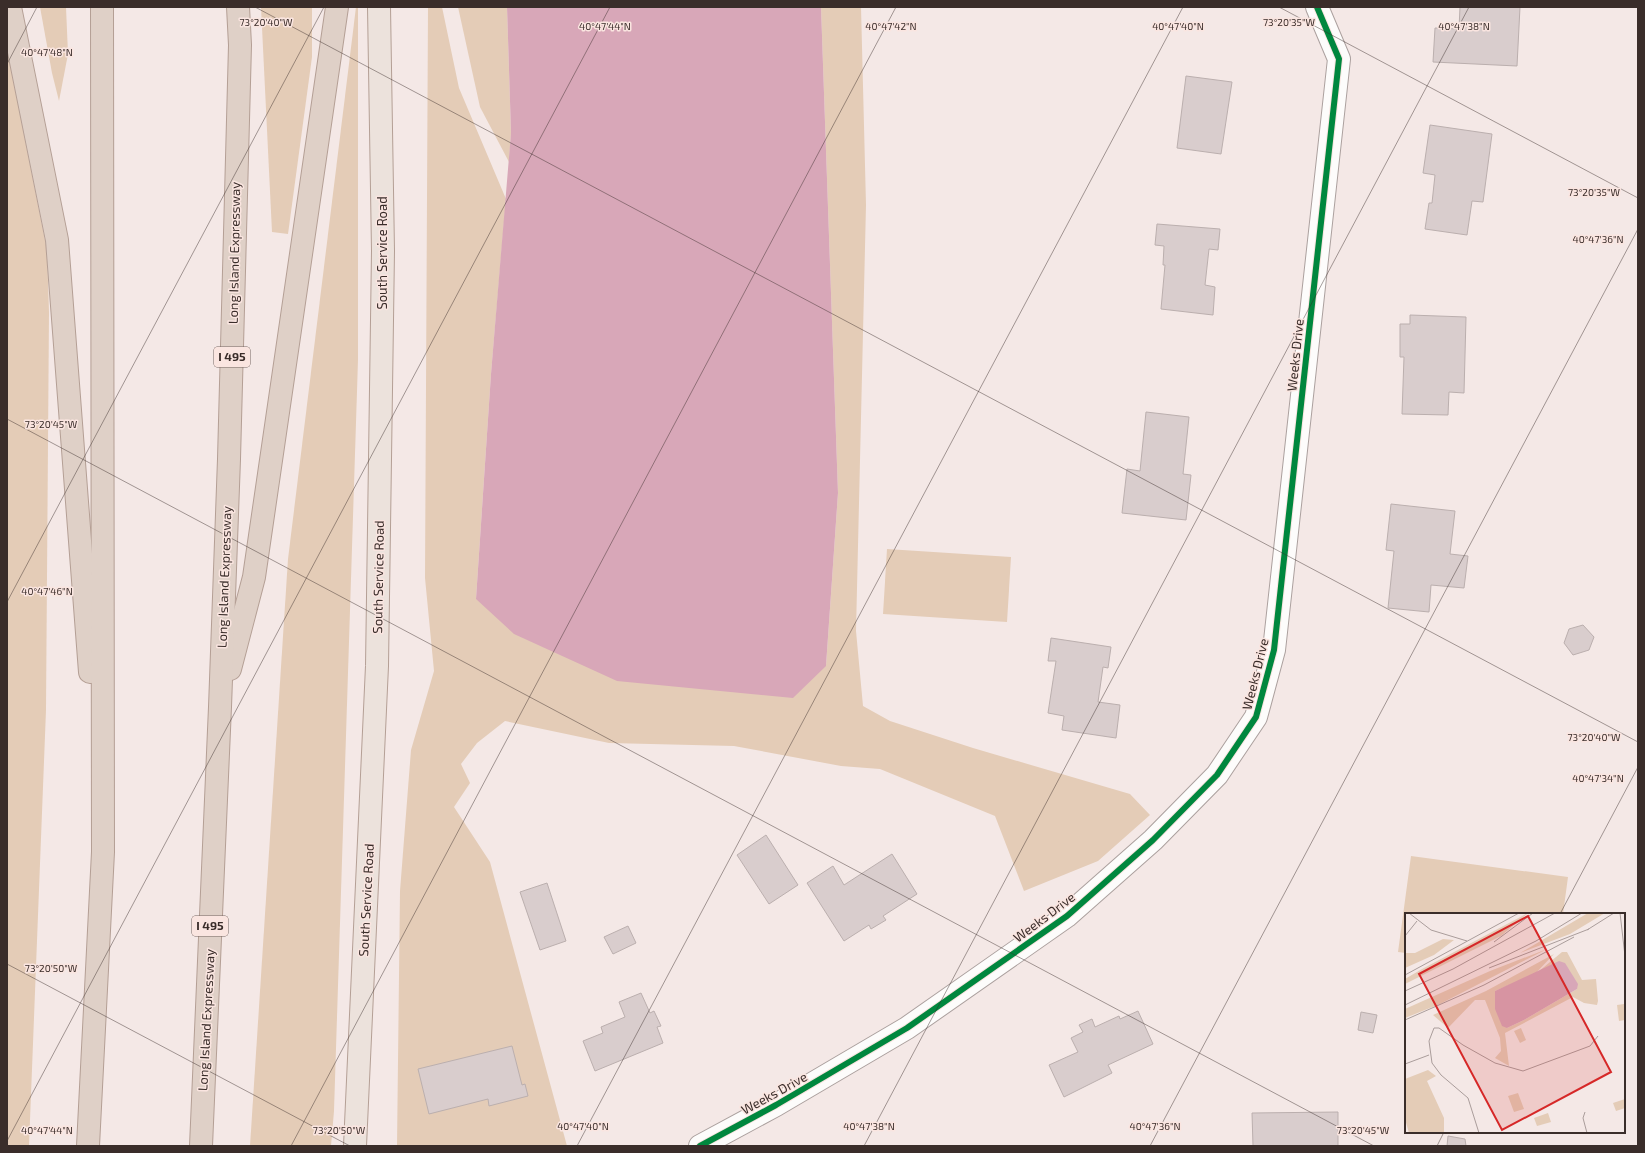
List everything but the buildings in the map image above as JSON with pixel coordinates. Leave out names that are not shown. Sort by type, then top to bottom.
[{"type":"highway","points":[[10,7],[58,240],[103,852]]},
{"type":"highway","points":[[88,1146],[103,852],[102,7]]},
{"type":"highway","name":"Long Island Expressway","points":[[201,1146],[220,707],[229,451],[240,45],[238,7]]},
{"type":"highway","points":[[220,707],[254,577],[337,7]]},
{"type":"main road","name":"South Service Road","points":[[355,1146],[376,666],[383,251],[379,7]]},
{"type":"street","name":"Weeks Drive","points":[[700,1146],[776,1105],[907,1028],[1067,916],[1153,840],[1217,775],[1256,718],[1274,650],[1339,59],[1317,7]]},
{"type":"shaded area","points":[[40,7],[66,7],[68,54],[59,101],[52,73]]},
{"type":"shaded area","points":[[261,7],[312,7],[312,57],[288,234],[272,232]]},
{"type":"shaded area","points":[[356,7],[358,7],[358,360],[334,1111],[331,1146],[250,1146],[288,559]]},
{"type":"shaded area","points":[[428,7],[442,7],[459,88],[506,199],[491,374],[476,599],[826,666],[838,493],[821,7],[861,7],[866,205],[856,631],[863,706],[890,721],[973,748],[1130,794],[1150,815],[1098,861],[1024,891],[995,816],[880,769],[841,766],[734,746],[609,743],[505,721],[477,743],[461,764],[470,783],[454,807],[490,862],[567,1146],[397,1146],[400,891],[411,750],[434,671],[425,578]]},
{"type":"shaded area","points":[[458,7],[507,7],[511,133],[509,162],[480,107]]},
{"type":"shaded area","points":[[507,7],[821,7],[838,493],[826,666],[793,698],[617,681],[514,634],[476,599],[491,374],[511,133]]},
{"type":"shaded area","points":[[7,49],[47,250],[49,312],[46,710],[29,1146],[7,1146]]},
{"type":"shaded area","points":[[887,549],[1011,557],[1007,622],[883,614]]},
{"type":"shaded area","points":[[1411,856],[1568,877],[1563,913],[1405,913],[1405,953],[1398,952]]},
{"type":"cycle path","points":[[700,1146],[776,1105],[907,1028],[1067,916],[1153,840],[1217,775],[1256,717],[1274,650],[1339,59],[1317,7]]}]
